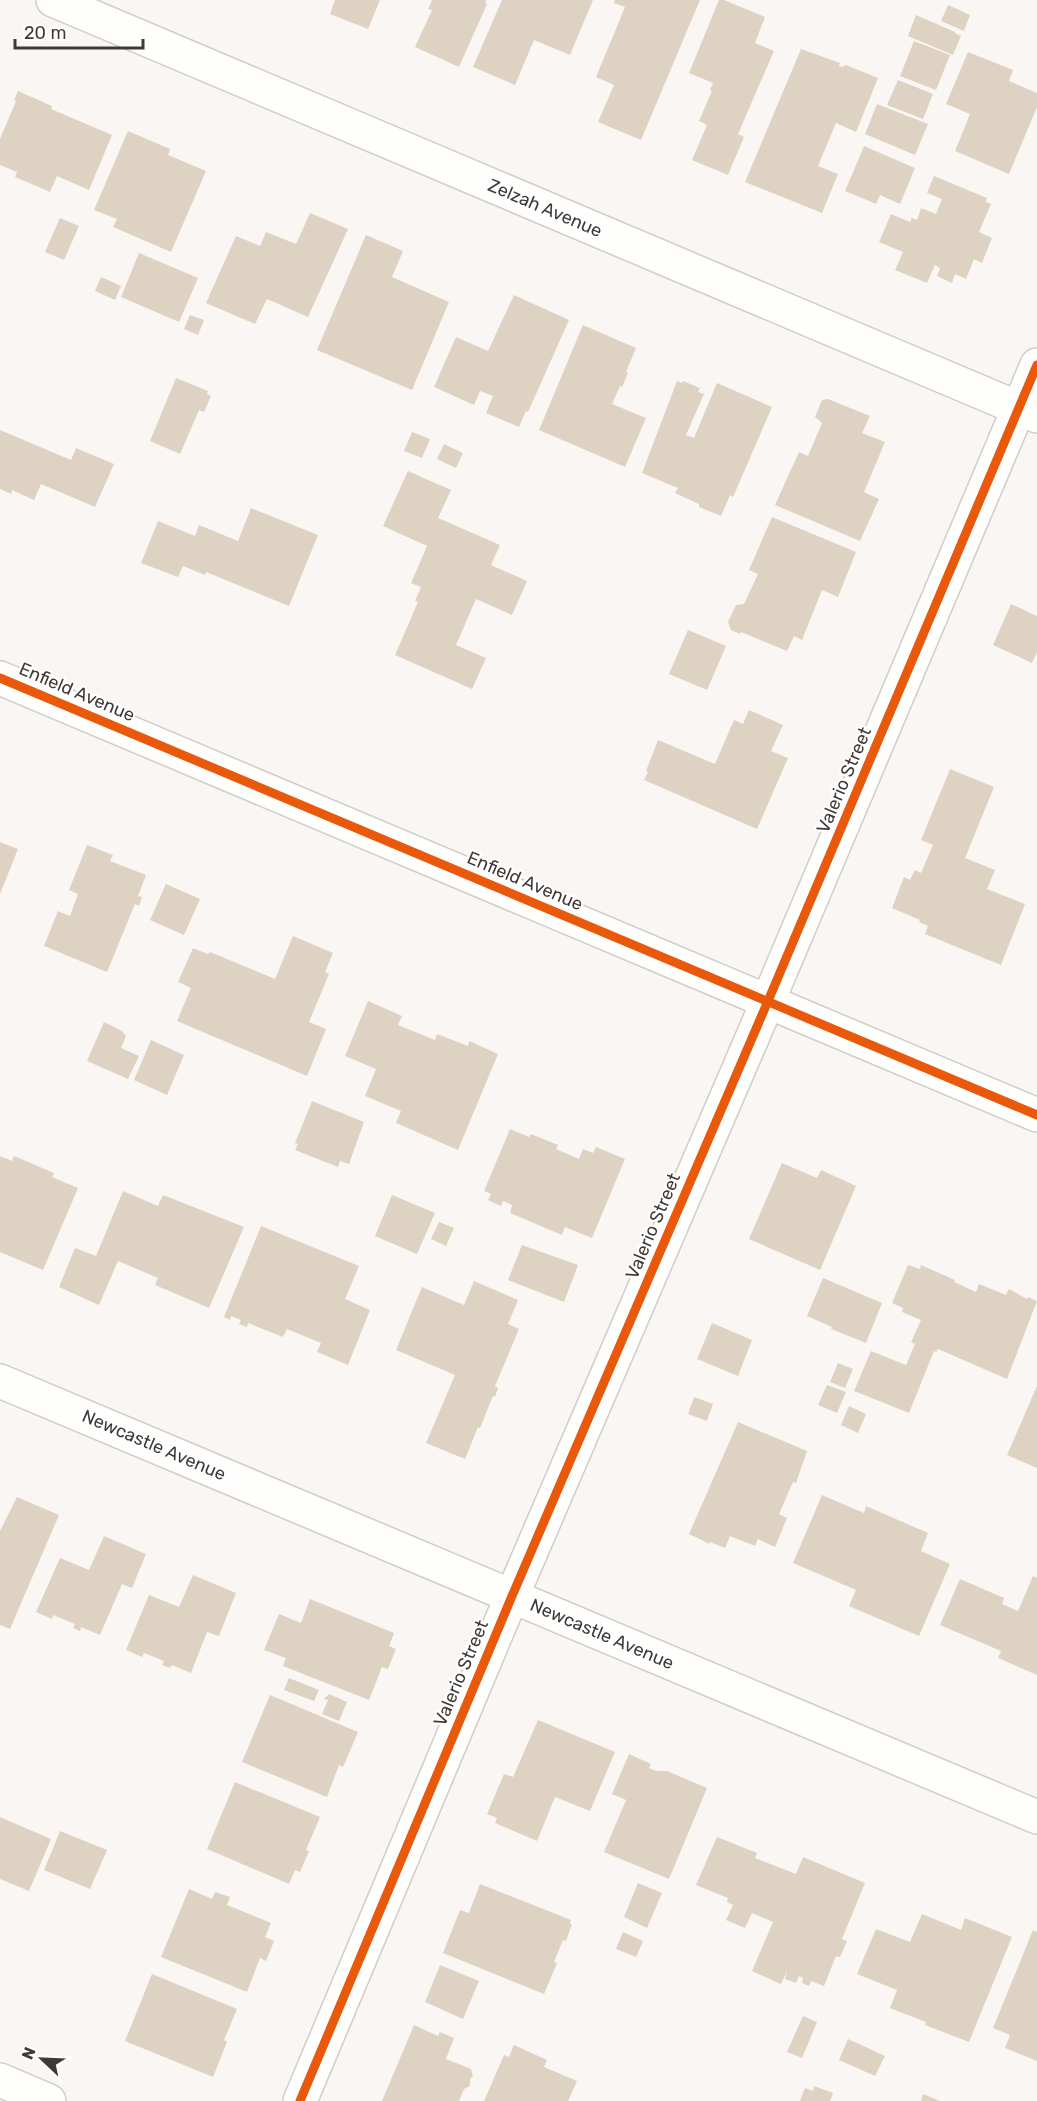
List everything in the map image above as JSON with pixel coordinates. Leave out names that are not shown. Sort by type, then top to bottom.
[{"type":"street","name":"Zelzah Avenue","points":[[53,0],[1028,412]]},
{"type":"street","name":"Valerio Street","points":[[300,2101],[512,1596],[768,1001],[1028,412],[1037,365]]},
{"type":"street","name":"Enfield Avenue","points":[[0,678],[1037,1115]]},
{"type":"street","name":"Newcastle Avenue","points":[[0,1381],[1037,1817]]},
{"type":"street","points":[[0,2080],[49,2101]]},
{"type":"building","points":[[335,0],[380,0],[368,29],[330,14]]},
{"type":"building","points":[[432,0],[486,0],[487,4],[459,67],[415,47],[432,10],[428,9]]},
{"type":"building","points":[[502,0],[593,0],[570,55],[534,40],[515,85],[473,67]]},
{"type":"building","points":[[615,0],[700,0],[641,140],[598,122],[614,85],[596,77],[625,7],[614,3]]},
{"type":"building","points":[[719,0],[765,17],[755,43],[774,51],[738,134],[744,137],[728,175],[692,160],[707,125],[699,121],[712,91],[710,90],[713,83],[689,73]]},
{"type":"building","points":[[948,5],[970,15],[964,31],[941,21]]},
{"type":"building","points":[[916,15],[961,36],[953,55],[908,36]]},
{"type":"building","points":[[914,41],[950,55],[936,90],[900,76]]},
{"type":"building","points":[[801,49],[840,63],[839,66],[846,65],[878,78],[856,132],[836,123],[818,166],[838,174],[822,213],[745,182]]},
{"type":"building","points":[[968,52],[1013,70],[1009,81],[1037,93],[1037,107],[1009,174],[955,151],[970,114],[946,104]]},
{"type":"building","points":[[898,80],[933,94],[923,119],[887,105]]},
{"type":"building","points":[[18,91],[52,106],[51,109],[112,135],[89,190],[57,176],[50,192],[15,177],[17,172],[0,165],[0,139]]},
{"type":"building","points":[[877,104],[928,124],[915,155],[865,134]]},
{"type":"building","points":[[128,131],[170,149],[168,155],[206,171],[171,252],[113,227],[117,219],[94,210]]},
{"type":"building","points":[[864,146],[915,168],[900,204],[880,195],[876,204],[845,191]]},
{"type":"building","points":[[934,176],[987,198],[986,202],[991,204],[979,232],[992,238],[982,263],[974,259],[966,279],[955,274],[952,283],[937,276],[940,268],[935,265],[927,283],[895,270],[903,252],[879,242],[891,214],[910,222],[912,218],[917,220],[921,208],[936,214],[942,199],[927,193]]},
{"type":"building","points":[[310,213],[348,229],[308,317],[267,299],[255,324],[206,303],[236,236],[260,246],[266,232],[296,244]]},
{"type":"building","points":[[60,218],[79,226],[64,260],[45,252]]},
{"type":"building","points":[[366,235],[403,251],[392,277],[449,302],[412,390],[317,350]]},
{"type":"building","points":[[139,253],[198,278],[179,322],[121,297]]},
{"type":"building","points":[[101,277],[121,286],[115,300],[95,291]]},
{"type":"building","points":[[514,295],[569,320],[528,412],[526,411],[519,427],[486,413],[493,396],[480,391],[474,405],[434,387],[456,337],[488,351]]},
{"type":"building","points":[[190,315],[204,320],[198,335],[184,329]]},
{"type":"building","points":[[583,325],[636,348],[622,387],[620,386],[612,404],[646,418],[625,467],[539,430]]},
{"type":"building","points":[[176,378],[208,391],[207,394],[211,396],[204,412],[199,410],[180,454],[150,441]]},
{"type":"building","points":[[677,381],[700,388],[698,392],[704,394],[686,435],[694,438],[717,383],[772,407],[733,497],[730,495],[721,516],[675,493],[678,488],[642,473]]},
{"type":"building","points":[[828,399],[870,416],[862,433],[885,442],[864,492],[879,499],[860,541],[775,505],[799,452],[808,456],[822,423],[815,417],[822,400]]},
{"type":"building","points":[[0,430],[71,460],[76,448],[114,464],[95,507],[41,484],[34,500],[12,490],[11,494],[0,489]]},
{"type":"building","points":[[412,432],[430,439],[422,458],[404,451]]},
{"type":"building","points":[[444,444],[463,453],[456,468],[437,459]]},
{"type":"building","points":[[408,471],[451,490],[438,518],[500,545],[491,565],[527,581],[512,615],[476,599],[456,645],[486,658],[472,689],[395,655],[418,602],[415,601],[421,587],[411,583],[427,546],[383,526]]},
{"type":"building","points":[[251,508],[318,535],[289,606],[206,572],[205,575],[183,566],[178,577],[141,563],[158,521],[195,536],[199,525],[238,541]]},
{"type":"building","points":[[772,517],[856,552],[838,597],[822,590],[802,640],[794,636],[787,651],[731,630],[728,622],[736,605],[744,604],[758,574],[749,570]]},
{"type":"building","points":[[1011,604],[1037,616],[1037,652],[1032,663],[993,645]]},
{"type":"building","points":[[688,630],[726,646],[707,690],[669,674]]},
{"type":"building","points":[[749,710],[783,725],[771,751],[788,758],[757,829],[644,780],[658,740],[715,764],[734,720],[743,724]]},
{"type":"building","points":[[950,769],[994,787],[965,858],[995,870],[987,889],[1025,904],[1001,965],[925,934],[928,926],[892,908],[904,877],[910,880],[915,870],[921,873],[933,845],[921,840]]},
{"type":"building","points":[[0,842],[18,849],[0,894]]},
{"type":"building","points":[[87,845],[113,855],[110,861],[146,875],[138,896],[142,897],[139,906],[135,904],[107,972],[44,946],[58,911],[70,916],[78,894],[69,890]]},
{"type":"building","points":[[166,884],[200,899],[184,935],[150,920]]},
{"type":"building","points":[[293,936],[333,953],[325,972],[329,974],[309,1022],[326,1029],[307,1076],[177,1021],[191,988],[178,982],[193,948],[208,954],[210,952],[275,979]]},
{"type":"building","points":[[368,1001],[402,1016],[398,1025],[435,1040],[437,1034],[468,1046],[469,1041],[498,1054],[458,1150],[396,1123],[401,1111],[365,1096],[376,1069],[345,1056]]},
{"type":"building","points":[[104,1022],[122,1031],[126,1036],[121,1048],[139,1056],[128,1079],[87,1061]]},
{"type":"building","points":[[151,1040],[184,1055],[167,1095],[134,1080]]},
{"type":"building","points":[[312,1101],[364,1122],[349,1164],[340,1161],[338,1167],[295,1150],[298,1144],[295,1143]]},
{"type":"building","points":[[510,1129],[529,1137],[531,1134],[558,1145],[556,1149],[579,1159],[583,1149],[593,1153],[596,1147],[625,1159],[592,1238],[565,1227],[562,1235],[510,1213],[512,1205],[503,1201],[501,1206],[488,1200],[491,1194],[484,1191]]},
{"type":"building","points":[[0,1156],[12,1161],[14,1156],[54,1173],[52,1177],[78,1188],[43,1270],[0,1252]]},
{"type":"building","points":[[782,1163],[817,1178],[821,1170],[856,1186],[820,1270],[749,1239]]},
{"type":"building","points":[[123,1191],[158,1206],[163,1195],[244,1227],[209,1308],[155,1285],[158,1278],[118,1261],[99,1305],[59,1287],[75,1248],[96,1256]]},
{"type":"building","points":[[392,1195],[435,1213],[417,1254],[375,1236]]},
{"type":"building","points":[[439,1222],[454,1228],[446,1246],[431,1239]]},
{"type":"building","points":[[261,1226],[359,1266],[345,1299],[370,1310],[348,1365],[317,1352],[321,1343],[287,1329],[283,1337],[248,1323],[247,1327],[239,1324],[241,1320],[231,1316],[230,1320],[224,1317]]},
{"type":"building","points":[[522,1245],[578,1265],[564,1302],[508,1280]]},
{"type":"building","points":[[908,1265],[920,1269],[921,1265],[976,1292],[979,1284],[1006,1295],[1009,1289],[1027,1299],[1028,1297],[1037,1301],[1007,1379],[938,1349],[934,1351],[909,1413],[854,1391],[871,1351],[906,1365],[915,1344],[911,1342],[921,1320],[902,1312],[903,1308],[892,1303]]},
{"type":"building","points":[[823,1278],[882,1303],[866,1343],[831,1329],[832,1327],[807,1316]]},
{"type":"building","points":[[474,1281],[518,1300],[508,1324],[519,1329],[495,1386],[498,1388],[495,1397],[493,1396],[465,1459],[426,1443],[455,1375],[396,1350],[422,1287],[464,1305]]},
{"type":"building","points":[[712,1323],[752,1340],[738,1376],[697,1359]]},
{"type":"building","points":[[838,1363],[853,1369],[845,1388],[830,1382]]},
{"type":"building","points":[[827,1385],[846,1392],[837,1413],[818,1405]]},
{"type":"building","points":[[1037,1386],[1037,1468],[1007,1455]]},
{"type":"building","points":[[694,1397],[713,1404],[707,1421],[688,1414]]},
{"type":"building","points":[[849,1406],[866,1414],[858,1433],[841,1425]]},
{"type":"building","points":[[738,1422],[807,1451],[796,1483],[793,1482],[779,1514],[787,1518],[775,1547],[758,1539],[755,1546],[730,1536],[725,1548],[689,1534]]},
{"type":"building","points":[[822,1495],[864,1513],[866,1506],[928,1533],[921,1551],[950,1564],[919,1636],[849,1606],[856,1590],[793,1563]]},
{"type":"building","points":[[17,1497],[59,1515],[10,1629],[0,1625],[0,1531]]},
{"type":"building","points":[[104,1536],[146,1554],[132,1588],[122,1584],[100,1635],[81,1627],[80,1631],[73,1628],[75,1624],[53,1615],[52,1619],[36,1612],[60,1558],[89,1570]]},
{"type":"building","points":[[193,1575],[236,1593],[219,1636],[207,1632],[191,1673],[172,1665],[170,1668],[162,1665],[164,1661],[144,1653],[142,1657],[126,1650],[149,1595],[179,1607]]},
{"type":"building","points":[[1033,1576],[1037,1578],[1037,1675],[998,1658],[1001,1651],[940,1625],[960,1579],[1004,1598],[1002,1604],[1018,1611]]},
{"type":"building","points":[[310,1599],[394,1633],[389,1646],[396,1649],[388,1669],[382,1667],[369,1700],[283,1666],[286,1658],[264,1650],[279,1614],[301,1623]]},
{"type":"building","points":[[289,1678],[319,1690],[314,1701],[284,1690]]},
{"type":"building","points":[[329,1694],[347,1702],[339,1721],[322,1714],[328,1700],[324,1699]]},
{"type":"building","points":[[270,1695],[358,1732],[343,1767],[339,1765],[327,1797],[242,1762]]},
{"type":"building","points":[[538,1720],[615,1752],[590,1811],[555,1797],[537,1841],[495,1823],[497,1818],[487,1814],[504,1774],[513,1777]]},
{"type":"building","points":[[629,1754],[651,1764],[649,1768],[656,1771],[667,1771],[707,1788],[669,1879],[604,1852],[626,1800],[612,1794]]},
{"type":"building","points":[[235,1782],[320,1817],[306,1850],[309,1851],[300,1872],[295,1870],[289,1884],[207,1849]]},
{"type":"building","points":[[0,1817],[51,1839],[29,1891],[0,1879]]},
{"type":"building","points":[[60,1831],[107,1850],[90,1889],[44,1870]]},
{"type":"building","points":[[717,1837],[757,1853],[755,1858],[796,1874],[803,1857],[865,1883],[842,1939],[847,1941],[840,1957],[836,1956],[824,1986],[811,1981],[809,1986],[802,1983],[803,1978],[799,1976],[796,1983],[785,1979],[787,1971],[781,1984],[752,1971],[773,1922],[752,1913],[745,1928],[726,1920],[733,1905],[727,1902],[728,1898],[696,1885]]},
{"type":"building","points":[[638,1883],[662,1893],[647,1928],[624,1917]]},
{"type":"building","points":[[480,1884],[571,1920],[570,1924],[572,1924],[566,1941],[563,1940],[554,1962],[557,1963],[544,1994],[443,1953],[460,1910],[469,1913]]},
{"type":"building","points":[[189,1889],[212,1899],[215,1892],[230,1897],[227,1905],[271,1923],[265,1937],[274,1941],[266,1961],[260,1958],[247,1992],[161,1957]]},
{"type":"building","points":[[922,1914],[961,1930],[965,1918],[1012,1937],[969,2042],[890,2008],[897,1990],[857,1974],[876,1929],[910,1942]]},
{"type":"building","points":[[1033,1930],[1037,1932],[1037,2061],[1005,2048],[1010,2035],[993,2028]]},
{"type":"building","points":[[623,1932],[643,1941],[636,1957],[616,1949]]},
{"type":"building","points":[[440,1965],[479,1981],[463,2019],[425,2002]]},
{"type":"building","points":[[152,1974],[237,2009],[224,2040],[227,2042],[213,2077],[125,2041]]},
{"type":"building","points":[[803,2016],[817,2022],[802,2058],[787,2052]]},
{"type":"building","points":[[414,2025],[438,2036],[440,2032],[454,2038],[446,2059],[471,2069],[473,2076],[470,2079],[470,2086],[464,2089],[459,2101],[382,2101]]},
{"type":"building","points":[[848,2039],[885,2056],[875,2076],[839,2060]]},
{"type":"building","points":[[514,2045],[547,2060],[544,2067],[577,2081],[568,2101],[484,2101],[504,2055],[509,2057]]},
{"type":"building","points":[[814,2086],[833,2093],[830,2101],[800,2101],[805,2088],[813,2091]]},
{"type":"building","points":[[923,2094],[940,2101],[921,2101]]},
{"type":"cycle path","points":[[300,2101],[512,1596],[768,1001],[1037,365]]},
{"type":"cycle path","points":[[0,678],[1037,1115]]}]
